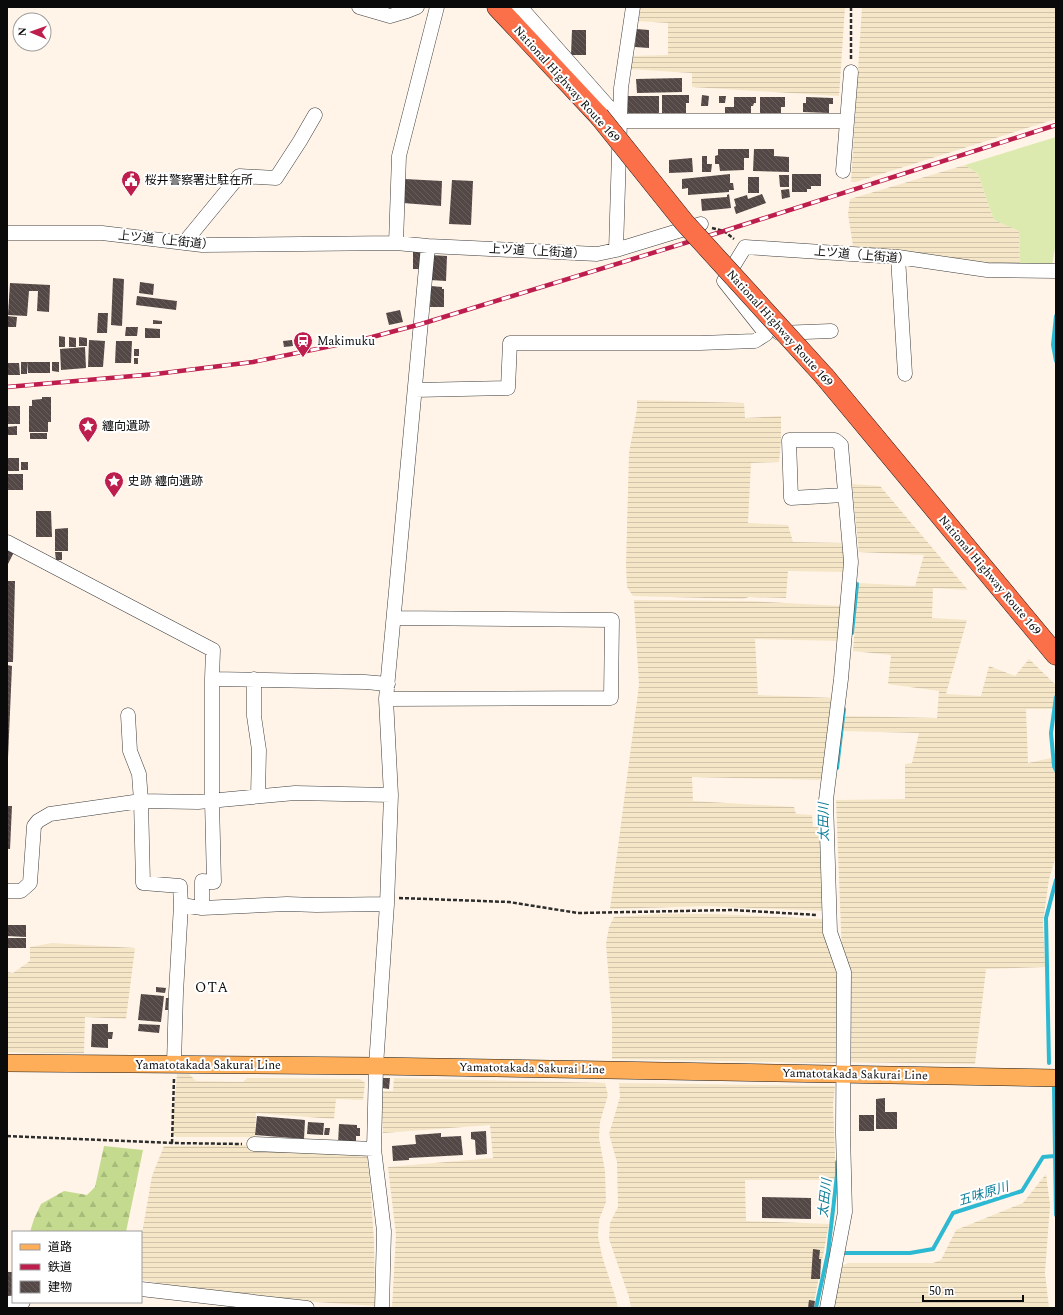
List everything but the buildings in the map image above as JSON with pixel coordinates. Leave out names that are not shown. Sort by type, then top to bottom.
[{"type":"highway","name":"National Highway Route 169","points":[[497,7],[600,116],[684,222],[825,377],[1056,655]]},
{"type":"main road","name":"Yamatotakada Sakurai Line","points":[[7,1063],[376,1066],[844,1073],[1056,1078]]},
{"type":"street","points":[[359,7],[390,16],[417,7]]},
{"type":"street","points":[[396,243],[399,156],[437,7]]},
{"type":"street","points":[[514,7],[522,9],[621,121],[847,121]]},
{"type":"street","points":[[616,250],[621,88],[633,7]]},
{"type":"street","points":[[843,171],[851,72]]},
{"type":"street","points":[[184,243],[239,176],[276,178],[300,142],[315,115]]},
{"type":"street","name":"上ツ道（上街道）","points":[[7,233],[102,232],[202,245],[396,243],[428,246],[597,254],[616,250],[701,224]]},
{"type":"street","points":[[382,1308],[384,1231],[374,1149],[376,1066],[387,901],[391,795],[386,699],[428,246]]},
{"type":"street","points":[[745,248],[724,281],[766,334]]},
{"type":"street","name":"上ツ道（上街道）","points":[[745,248],[898,257],[987,270],[1056,271]]},
{"type":"street","points":[[898,257],[905,374]]},
{"type":"street","points":[[415,390],[508,388],[510,343],[700,343],[755,341],[766,334],[831,331]]},
{"type":"street","points":[[827,1308],[845,1212],[844,972],[830,932],[826,800],[842,679],[851,562],[844,495],[841,445],[835,440],[789,440],[791,498],[844,495]]},
{"type":"street","points":[[7,542],[213,650],[212,801],[214,882],[202,881],[202,908]]},
{"type":"street","points":[[386,699],[611,698],[612,620],[394,618]]},
{"type":"street","points":[[212,679],[365,682],[388,684]]},
{"type":"street","points":[[254,679],[254,716],[259,750],[258,796]]},
{"type":"street","points":[[128,715],[130,751],[139,774],[143,883],[180,886],[174,1064]]},
{"type":"street","points":[[7,891],[21,891],[30,883],[34,826],[38,821],[50,814],[141,802],[212,801],[295,793],[391,795]]},
{"type":"street","points":[[180,905],[202,908],[288,904],[316,905],[387,901]]},
{"type":"street","points":[[254,1144],[374,1149]]},
{"type":"street","points":[[142,1289],[307,1308]]},
{"type":"path","points":[[851,7],[851,72]]},
{"type":"path","points":[[701,224],[724,231],[745,248]]},
{"type":"path","points":[[387,901],[509,902],[578,912],[733,910],[829,916]]},
{"type":"path","points":[[172,1143],[174,1064]]},
{"type":"path","points":[[7,1136],[172,1143],[254,1144]]},
{"type":"shaded area","points":[[641,7],[845,7],[839,96],[692,87],[692,73],[628,69],[629,56],[668,55],[668,23],[637,21]]},
{"type":"shaded area","points":[[862,7],[1056,7],[1056,119],[856,182],[851,182]]},
{"type":"shaded area","points":[[965,165],[978,174],[994,220],[1019,230],[1020,264],[969,262],[853,246],[848,214],[850,199]]},
{"type":"shaded area","points":[[637,400],[744,403],[745,418],[781,416],[779,462],[751,463],[748,523],[788,525],[793,542],[844,543],[845,572],[788,571],[786,598],[749,597],[743,599],[633,596],[627,587],[626,565],[629,453],[637,409]]},
{"type":"shaded area","points":[[852,484],[880,486],[968,590],[933,588],[932,618],[967,620],[946,694],[981,696],[989,666],[1015,676],[1029,659],[1056,685],[1055,709],[1026,709],[1028,763],[1051,758],[1056,771],[1056,856],[1049,879],[1043,922],[1045,967],[986,969],[975,1064],[848,1062],[836,800],[905,799],[905,764],[912,763],[919,733],[843,731],[845,716],[937,718],[939,691],[888,684],[891,655],[853,651],[858,583],[915,586],[924,555],[859,552]]},
{"type":"shaded area","points":[[634,600],[750,601],[842,606],[840,641],[755,639],[758,695],[834,698],[823,780],[692,777],[693,801],[794,807],[796,814],[812,815],[813,827],[823,827],[823,911],[707,906],[610,909],[639,685]]},
{"type":"shaded area","points":[[663,914],[713,914],[823,919],[827,925],[837,978],[836,1063],[612,1059],[612,1020],[606,944],[609,927],[614,917]]},
{"type":"shaded area","points":[[52,943],[135,948],[126,1019],[85,1017],[84,1053],[7,1052],[7,972],[13,973],[30,961],[30,947]]},
{"type":"shaded area","points":[[177,1074],[189,1074],[196,1081],[243,1082],[247,1078],[360,1079],[365,1083],[363,1100],[336,1099],[334,1119],[256,1113],[255,1137],[176,1137],[172,1132]]},
{"type":"shaded area","points":[[394,1078],[605,1083],[608,1095],[600,1122],[599,1138],[605,1171],[606,1202],[599,1220],[598,1236],[602,1256],[618,1308],[392,1308],[396,1235],[388,1167],[493,1158],[490,1125],[383,1133],[381,1091],[393,1091]]},
{"type":"shaded area","points":[[619,1083],[835,1086],[833,1104],[836,1180],[745,1180],[746,1221],[829,1224],[813,1308],[631,1308],[629,1297],[609,1239],[610,1223],[618,1207],[617,1162],[609,1134],[620,1097]]},
{"type":"shaded area","points":[[245,1145],[284,1147],[365,1155],[367,1157],[370,1183],[374,1241],[375,1306],[242,1297],[142,1280],[142,1233],[152,1176],[164,1146]]},
{"type":"shaded area","points":[[1046,1174],[1050,1205],[1045,1273],[1049,1308],[830,1308],[837,1268],[848,1263],[933,1263],[941,1260],[956,1230],[1023,1203]]},
{"type":"green space","points":[[1056,137],[1056,242],[1052,265],[1020,264],[1019,231],[994,220],[978,174],[965,165]]},
{"type":"green space","points":[[104,1146],[143,1150],[126,1231],[30,1231],[41,1204],[64,1191],[87,1195],[95,1187]]},
{"type":"waterway","name":"五味原川","points":[[1056,316],[1053,345],[1056,361]]},
{"type":"waterway","name":"太田川","points":[[852,633],[857,584]]},
{"type":"waterway","name":"五味原川","points":[[1056,697],[1051,733],[1054,766],[1056,770]]},
{"type":"waterway","name":"太田川","points":[[837,768],[844,709]]},
{"type":"waterway","name":"五味原川","points":[[1049,1063],[1046,918],[1056,880]]},
{"type":"waterway","name":"五味原川","points":[[1054,1087],[1056,1215]]},
{"type":"waterway","name":"五味原川","points":[[828,1253],[910,1253],[933,1249],[953,1213],[1022,1191],[1043,1157],[1054,1156]]},
{"type":"waterway","name":"太田川","points":[[816,1308],[828,1253],[837,1175],[837,1162]]},
{"type":"railway","points":[[7,387],[156,374],[253,362],[361,340],[421,324],[724,231],[1056,125]]},
{"type":"place","name":"桜井警察署辻駐在所","points":[[131,197]]},
{"type":"place","name":"Makimuku","points":[[303,358]]},
{"type":"place","name":"纏向遺跡","points":[[88,443]]},
{"type":"place","name":"史跡 纏向遺跡","points":[[114,498]]},
{"type":"district","name":"OTA","points":[[212,987]]}]
